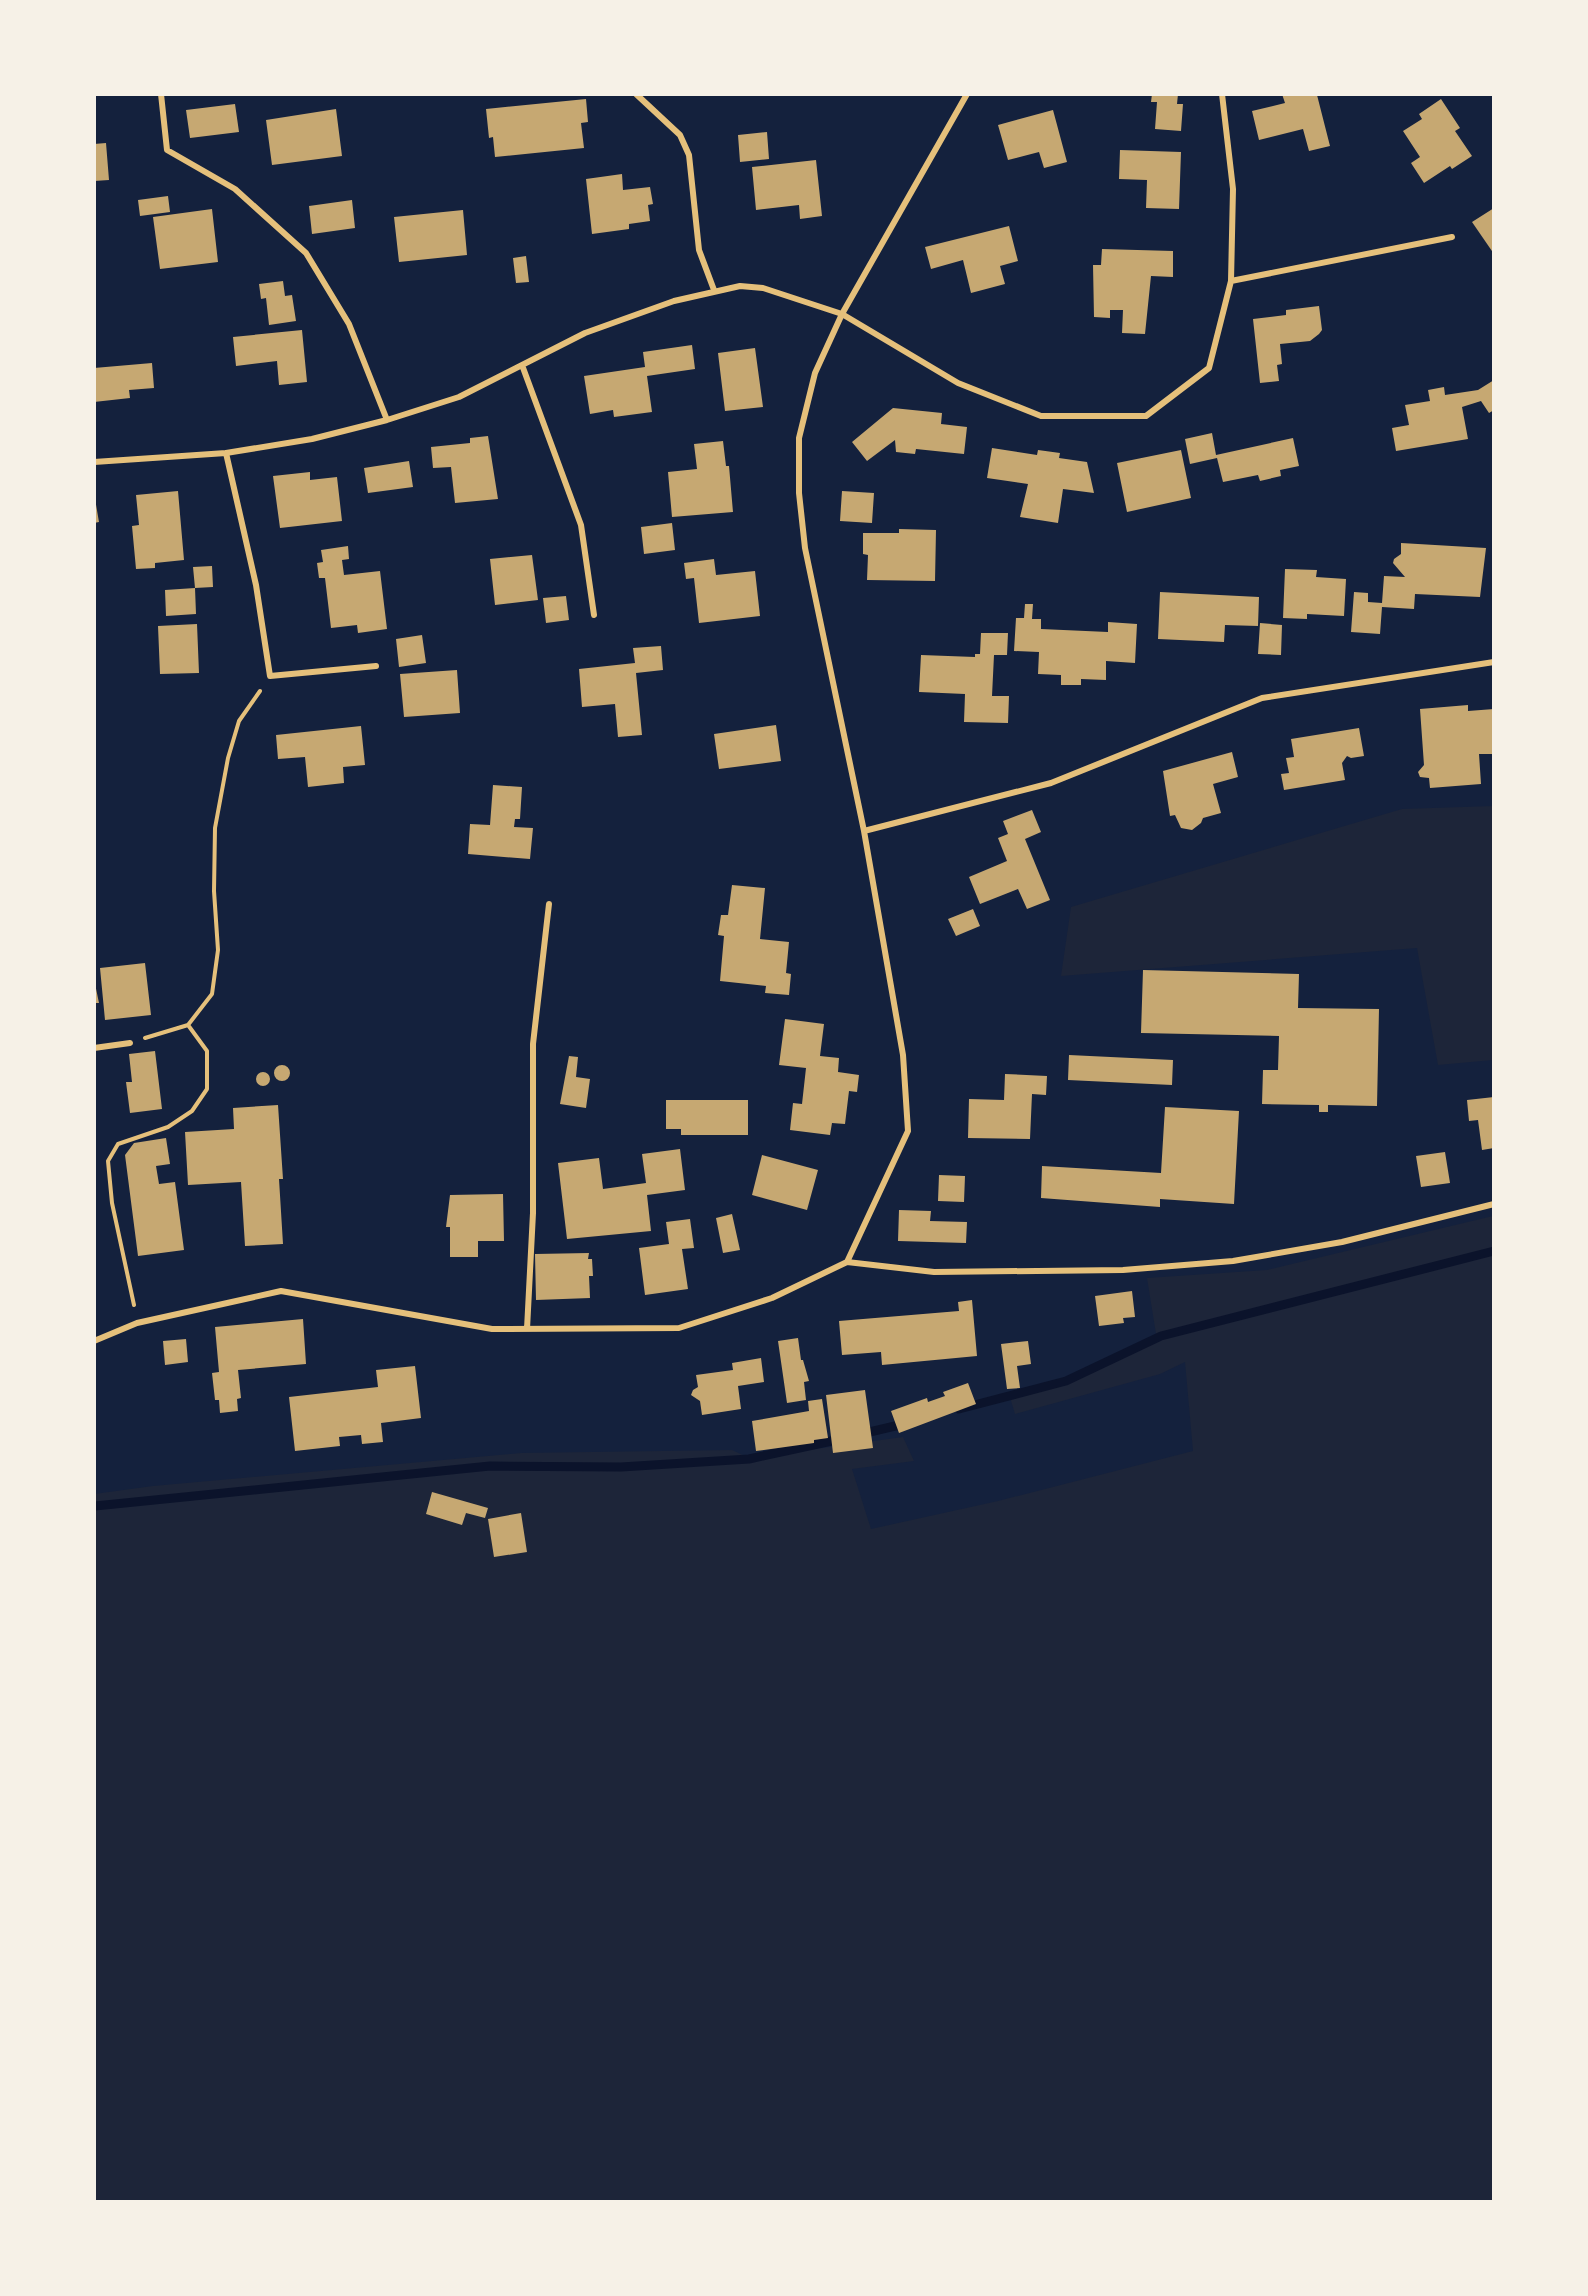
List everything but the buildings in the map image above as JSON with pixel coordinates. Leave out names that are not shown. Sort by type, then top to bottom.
[{"type":"street","points":[[160,94],[167,150],[235,189],[306,253],[349,324],[387,420]]},
{"type":"street","points":[[636,94],[680,135],[689,155],[699,250],[714,290]]},
{"type":"street","points":[[847,1262],[908,1131],[903,1054],[864,831],[805,548],[799,493],[799,438],[814,373],[842,314],[967,94]]},
{"type":"street","points":[[94,462],[226,453],[312,439],[387,420],[459,397],[585,333],[674,301],[714,290],[740,286],[763,288],[842,314],[958,383],[1041,416],[1146,416],[1209,368],[1232,281],[1233,189],[1222,94]]},
{"type":"street","points":[[1232,281],[1452,237]]},
{"type":"street","points":[[522,365],[581,525],[594,615]]},
{"type":"street","points":[[226,453],[256,585],[270,676],[376,666]]},
{"type":"street","points":[[864,831],[1051,783],[1262,698],[1494,662]]},
{"type":"street","points":[[527,1329],[533,1213],[533,1044],[549,904]]},
{"type":"street","points":[[94,1048],[130,1043]]},
{"type":"street","points":[[94,1341],[138,1323],[281,1291],[492,1329],[679,1328],[772,1298],[847,1262],[934,1272],[1123,1270],[1233,1261],[1342,1242],[1494,1204]]},
{"type":"path","points":[[130,1043],[188,1025],[212,994],[218,951],[214,891],[215,828],[228,758],[239,721],[270,676]]},
{"type":"path","points":[[138,1323],[112,1203],[108,1161],[118,1144],[168,1126],[192,1111],[207,1089],[207,1051],[188,1025]]},
{"type":"shaded area","points":[[1493,806],[1493,1060],[1438,1065],[1417,948],[1061,976],[1071,907],[1402,809]]},
{"type":"shaded area","points":[[1493,1216],[1493,2201],[95,2201],[94,1494],[153,1486],[521,1453],[732,1450],[749,1458],[903,1437],[914,1461],[852,1469],[871,1529],[998,1501],[1193,1451],[1185,1362],[1160,1374],[1015,1414],[1009,1394],[1064,1379],[1156,1334],[1147,1278],[1267,1270]]},
{"type":"waterway","points":[[959,1409],[1066,1381],[1161,1336],[1494,1251]]},
{"type":"waterway","points":[[861,1434],[908,1423]]},
{"type":"waterway","points":[[95,1506],[490,1466],[621,1467],[749,1459],[841,1439]]}]
